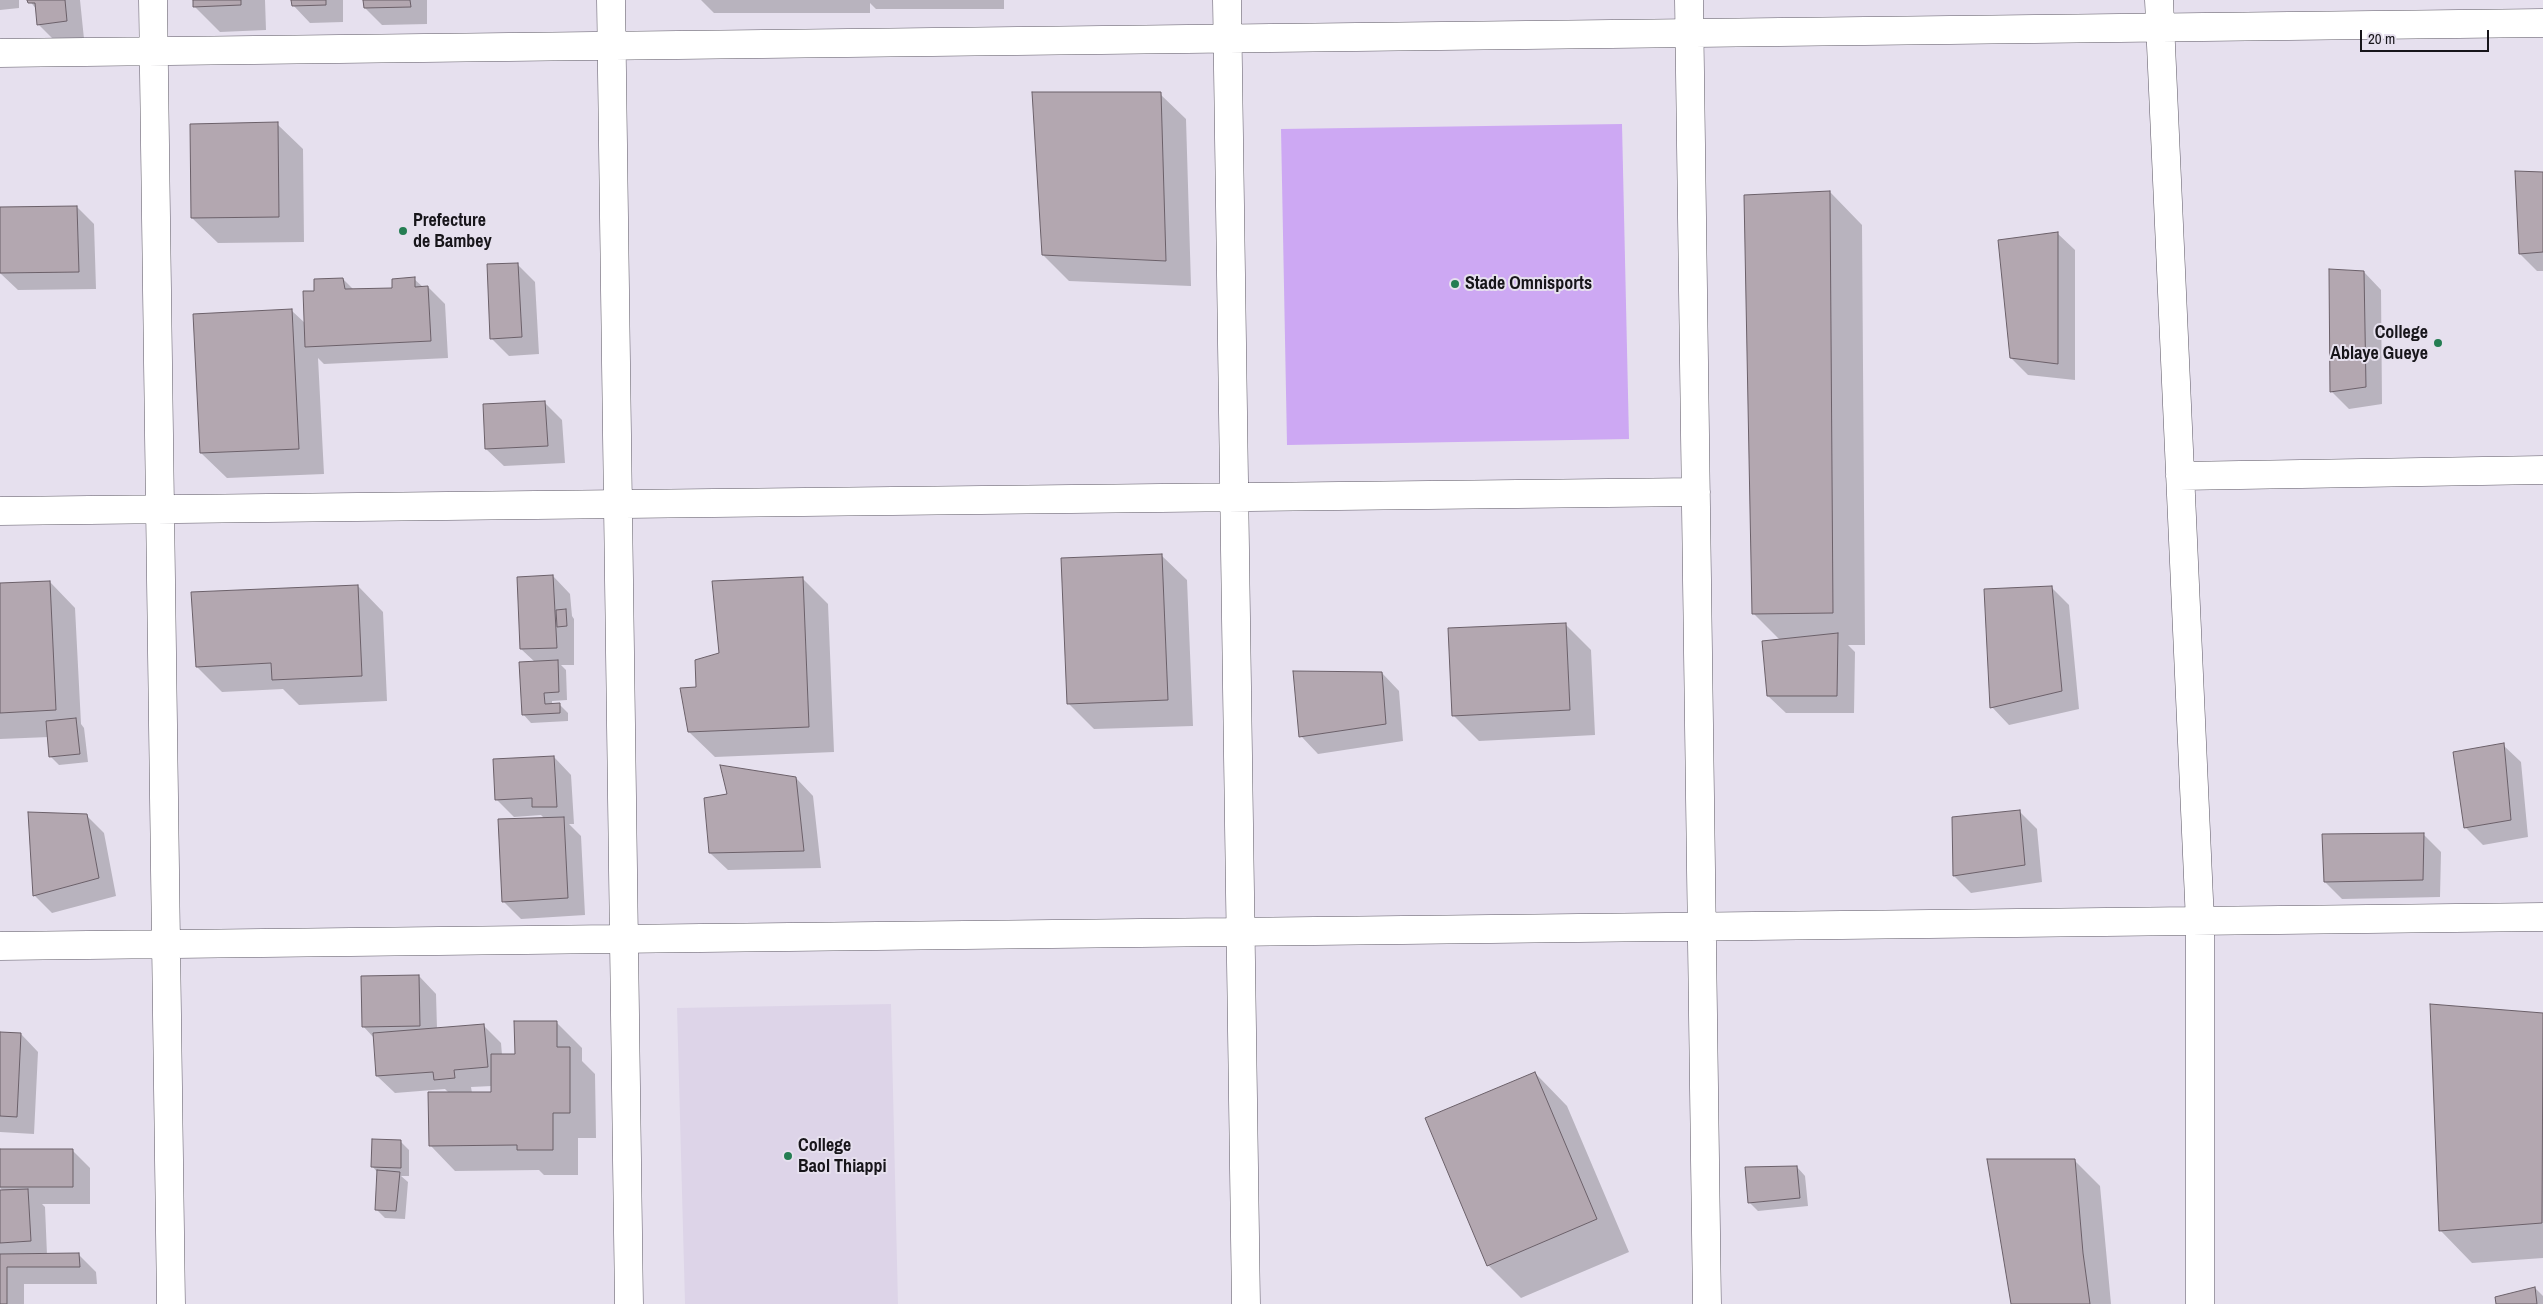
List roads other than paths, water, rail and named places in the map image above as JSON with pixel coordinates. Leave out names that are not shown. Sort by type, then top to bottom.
[{"type":"street","points":[[152,0],[171,1304]]},
{"type":"street","points":[[611,0],[629,1304]]},
{"type":"street","points":[[1227,0],[1246,1304]]},
{"type":"street","points":[[1689,0],[1707,1304]]},
{"type":"street","points":[[2159,0],[2200,922],[2200,1304]]},
{"type":"street","points":[[0,53],[2543,23]]},
{"type":"street","points":[[2180,476],[2543,470]]},
{"type":"street","points":[[0,511],[1696,492]]},
{"type":"street","points":[[0,946],[2543,917]]},
{"type":"place","name":"Prefecture de Bambey","points":[[403,231]]},
{"type":"place","name":"Stade Omnisports","points":[[1455,284]]},
{"type":"place","name":"College Ablaye Gueye","points":[[2438,343]]},
{"type":"place","name":"College Baol Thiappi","points":[[788,1156]]}]
